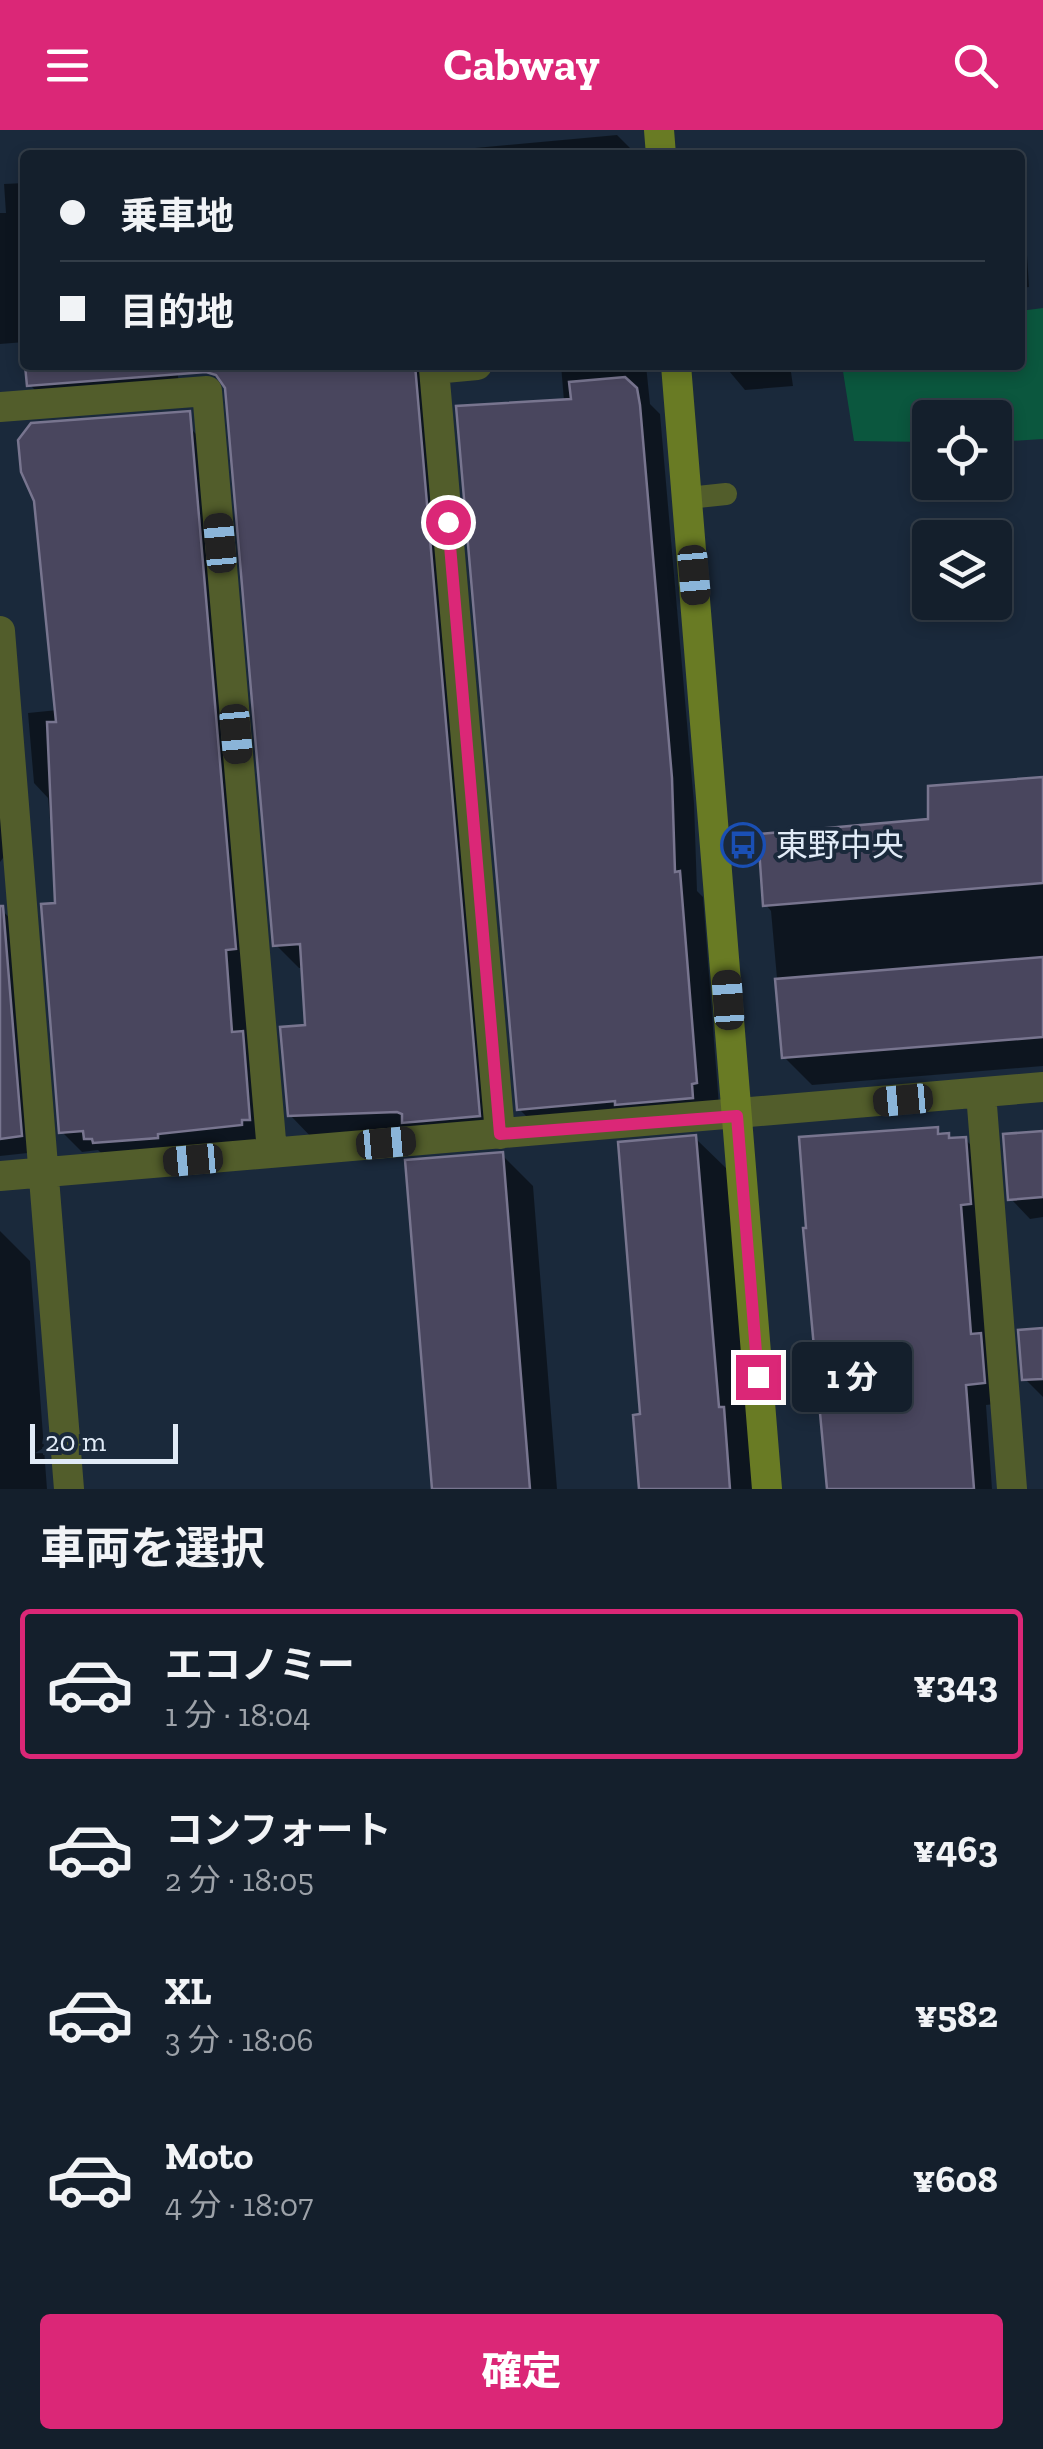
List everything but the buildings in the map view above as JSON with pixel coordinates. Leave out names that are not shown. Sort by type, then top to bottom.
[{"type":"street","points":[[434,370],[500,1134]]},
{"type":"street","points":[[676,370],[767,1489]]},
{"type":"street","points":[[0,406],[207,391],[272,1152]]},
{"type":"street","points":[[0,631],[9,862],[42,1173],[69,1489]]},
{"type":"street","points":[[0,1176],[1043,1087]]},
{"type":"street","points":[[981,1093],[1012,1489]]},
{"type":"lane","points":[[688,498],[726,494]]},
{"type":"green space","points":[[1043,308],[1043,439],[1012,441],[1012,400],[912,400],[912,442],[854,441],[843,370],[1025,370],[1025,310]]},
{"type":"place","name":"東野中央","points":[[743,845]]},
{"type":"route","points":[[448,522],[500,1134],[737,1116],[758,1377]]}]
